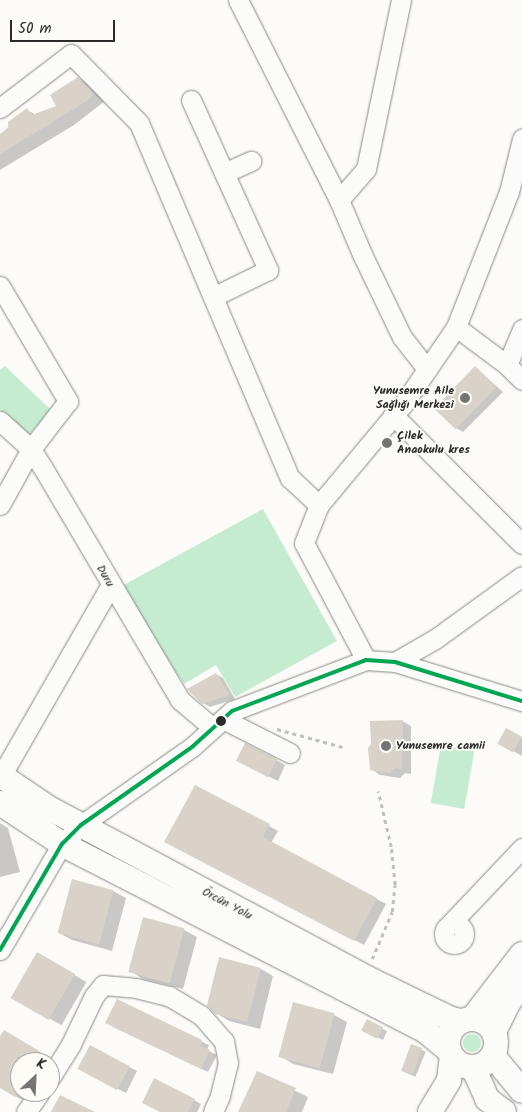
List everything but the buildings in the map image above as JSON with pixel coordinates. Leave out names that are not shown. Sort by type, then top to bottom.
[{"type":"main road","name":"Örcün Yolu","points":[[1,775],[46,807],[363,976],[451,1019],[467,1020]]},
{"type":"main road","name":"Örcün Yolu","points":[[0,803],[62,844],[424,1030],[460,1060]]},
{"type":"main road","points":[[504,1112],[487,1099],[460,1060],[449,1034],[453,1027],[467,1020],[522,954]]},
{"type":"main road","points":[[494,1032],[507,1005],[522,984]]},
{"type":"main road","points":[[460,1060],[488,1062],[493,1056],[496,1040],[494,1032],[483,1021],[467,1020]]},
{"type":"main road","points":[[493,1056],[522,1091]]},
{"type":"main road","points":[[430,1112],[460,1060]]},
{"type":"main road","points":[[444,1112],[460,1087],[460,1060]]},
{"type":"street","points":[[339,200],[366,169],[401,0]]},
{"type":"street","points":[[240,2],[339,200],[362,254],[402,337],[427,369]]},
{"type":"street","points":[[0,108],[71,54],[139,122],[290,478],[319,505]]},
{"type":"street","points":[[191,100],[268,270],[213,297]]},
{"type":"street","points":[[366,660],[304,543],[319,505],[404,403],[456,326],[509,192],[522,139]]},
{"type":"street","points":[[224,173],[251,161]]},
{"type":"street","points":[[0,286],[68,401],[31,449],[0,505]]},
{"type":"street","points":[[456,326],[522,380]]},
{"type":"street","points":[[506,365],[522,329]]},
{"type":"street","points":[[393,415],[522,544]]},
{"type":"street","name":"Duru","points":[[0,421],[31,449],[180,700],[218,723],[290,753]]},
{"type":"street","points":[[395,662],[435,639],[522,576]]},
{"type":"street","points":[[1,775],[110,585]]},
{"type":"street","points":[[0,950],[62,844],[81,826],[192,747],[232,711],[366,660],[395,662],[522,701]]},
{"type":"street","points":[[450,924],[522,848]]},
{"type":"street","points":[[60,1062],[71,1044],[94,996],[103,986],[136,988],[169,996],[201,1015],[224,1041],[228,1063],[220,1096],[213,1112]]},
{"type":"path","points":[[272,731],[279,728],[343,747]]},
{"type":"path","points":[[363,976],[392,912],[395,885],[391,847],[378,791]]},
{"type":"green space","points":[[5,366],[51,410],[27,437],[0,410],[0,370]]},
{"type":"green space","points":[[263,509],[337,641],[235,697],[216,665],[184,684],[120,587]]},
{"type":"green space","points":[[441,745],[474,751],[464,809],[431,803]]},
{"type":"green space","points":[[472,1034],[478,1037],[481,1043],[478,1049],[472,1052],[466,1049],[463,1043],[466,1037]]},
{"type":"transit line","points":[[0,950],[62,844],[81,825],[192,747],[232,711],[366,660],[395,662],[522,701]]},
{"type":"place","name":"Yunusemre Aile Sağlığı Merkezi","points":[[465,398]]},
{"type":"place","name":"Çilek Anaokulu kres","points":[[387,443]]},
{"type":"place","name":"Yunusemre camii","points":[[386,746]]}]
